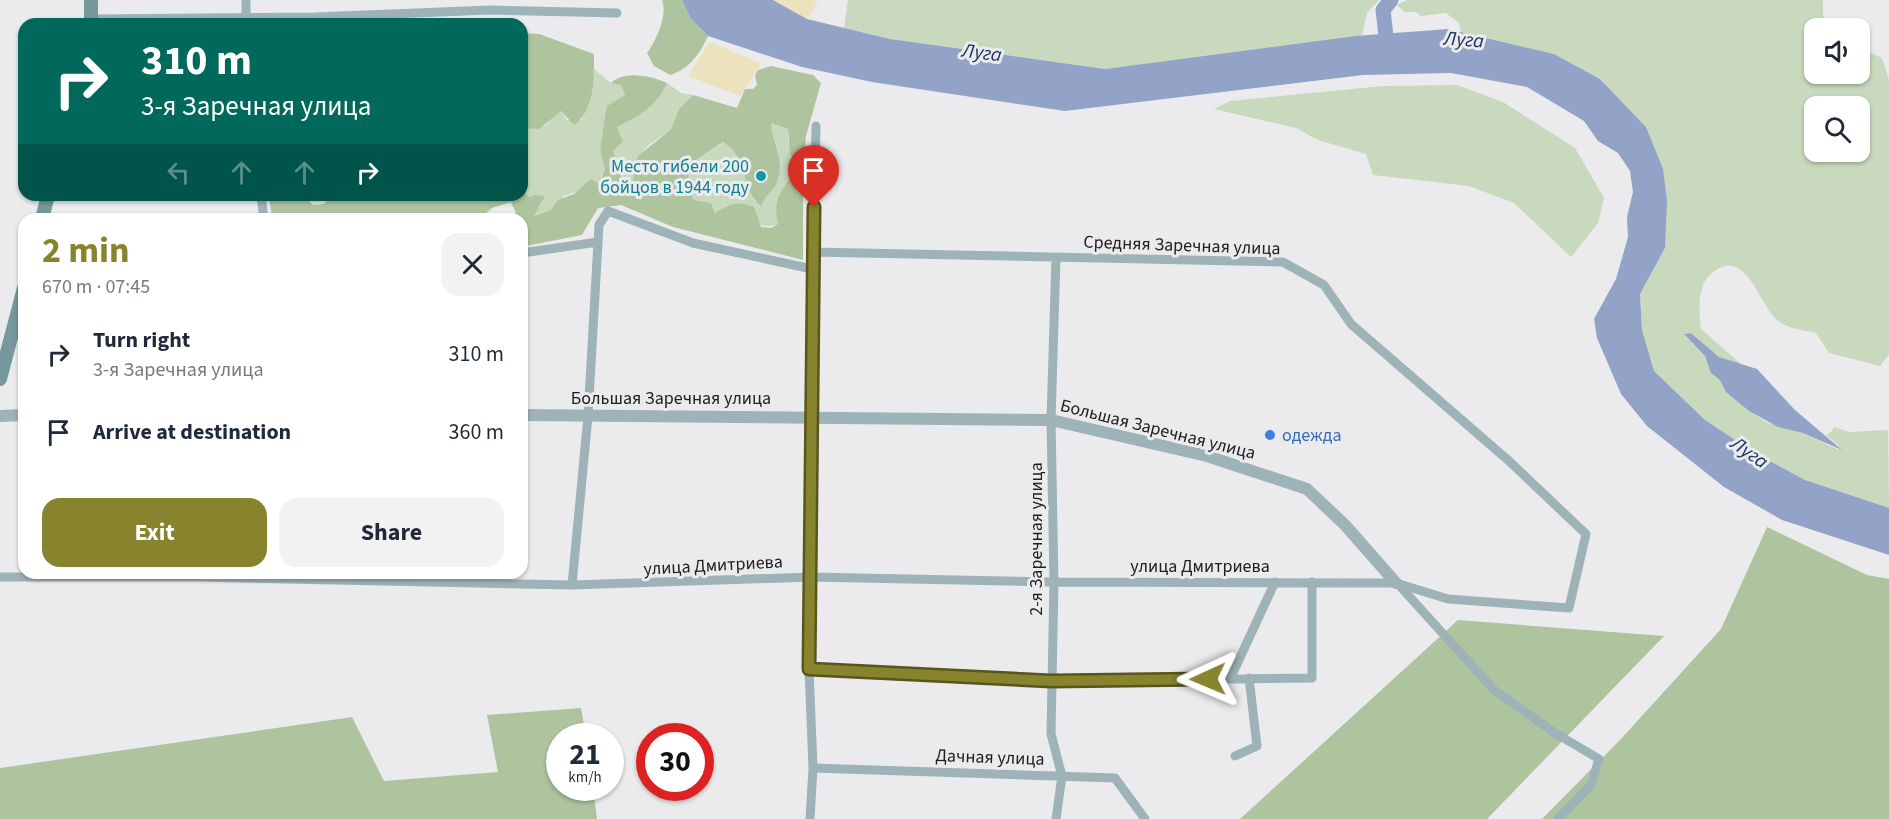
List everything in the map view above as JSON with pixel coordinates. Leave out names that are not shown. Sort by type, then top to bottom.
[{"type":"main road","points":[[91,0],[92,18]]},
{"type":"main road","points":[[0,380],[18,311]]},
{"type":"street","points":[[246,0],[246,18]]},
{"type":"street","points":[[490,0],[491,10]]},
{"type":"street","points":[[313,18],[491,10],[617,13]]},
{"type":"street","points":[[810,819],[813,768],[809,669],[810,416],[816,126]]},
{"type":"street","points":[[572,585],[588,416],[599,225],[608,211],[693,243],[812,269]]},
{"type":"street","points":[[528,252],[598,242]]},
{"type":"street","name":"Средняя Заречная улица","points":[[812,252],[1283,261],[1324,285],[1351,324],[1509,461],[1586,534],[1569,608]]},
{"type":"street","name":"2-я Заречная улица","points":[[1056,258],[1051,420],[1054,582],[1051,734],[1062,776],[1056,819]]},
{"type":"street","points":[[0,416],[18,415]]},
{"type":"street","name":"Большая Заречная улица","points":[[528,416],[810,416],[1051,420],[1207,456],[1307,489],[1346,525],[1494,690],[1555,733],[1599,759],[1591,785],[1558,819]]},
{"type":"street","name":"улица Дмитриева","points":[[0,577],[18,577]]},
{"type":"street","name":"улица Дмитриева","points":[[373,579],[572,585],[811,577],[1054,582],[1396,583],[1448,600],[1569,608]]},
{"type":"street","points":[[1230,679],[1275,582]]},
{"type":"street","points":[[809,669],[1051,681],[1312,678],[1312,582]]},
{"type":"street","points":[[1235,756],[1257,746],[1250,678]]},
{"type":"street","name":"Дачная улица","points":[[813,768],[1115,778],[1145,819]]},
{"type":"green space","points":[[662,0],[682,0],[691,19],[708,36],[693,60],[683,69],[670,75],[654,66],[647,53],[654,42],[662,20]]},
{"type":"green space","points":[[848,0],[1379,0],[1367,13],[1362,35],[1106,69],[890,39],[844,28]]},
{"type":"green space","points":[[1407,0],[1823,0],[1825,18],[1804,18],[1804,84],[1870,84],[1870,53],[1882,58],[1889,80],[1889,354],[1880,366],[1829,353],[1816,333],[1790,327],[1777,320],[1743,272],[1735,267],[1725,266],[1708,277],[1701,291],[1701,329],[1742,365],[1719,357],[1691,333],[1684,334],[1705,356],[1713,375],[1749,411],[1768,423],[1803,433],[1839,450],[1839,446],[1826,435],[1834,427],[1849,432],[1888,430],[1889,508],[1805,480],[1755,453],[1705,420],[1654,371],[1642,330],[1640,294],[1665,248],[1646,127],[1600,79],[1554,54],[1461,32],[1459,23],[1446,13],[1421,16],[1416,12],[1405,12],[1397,5]]},
{"type":"green space","points":[[528,33],[539,34],[594,54],[592,93],[581,119],[574,125],[561,111],[539,129],[528,128]]},
{"type":"green space","points":[[771,66],[813,75],[821,83],[806,136],[804,163],[797,161],[790,154],[788,129],[771,123],[780,166],[776,185],[761,206],[750,192],[737,156],[723,142],[689,165],[688,187],[694,200],[711,203],[715,213],[734,204],[748,205],[754,207],[761,227],[771,228],[778,224],[776,204],[783,189],[791,177],[803,175],[803,260],[673,227],[621,205],[598,208],[582,235],[528,246],[528,213],[516,213],[511,202],[492,208],[486,213],[271,213],[270,201],[309,201],[313,205],[324,204],[327,201],[528,201],[528,196],[534,195],[545,196],[534,216],[551,210],[558,200],[574,194],[591,179],[599,184],[605,170],[600,150],[607,106],[625,95],[621,85],[611,83],[631,75],[646,76],[667,83],[653,105],[617,127],[623,142],[613,151],[626,191],[633,183],[634,167],[638,156],[671,129],[679,109],[693,95],[737,108],[745,89],[753,89],[757,85],[755,75],[758,70]]},
{"type":"green space","points":[[594,69],[611,83],[621,85],[625,95],[608,106],[605,115],[600,150],[605,170],[599,184],[564,196],[551,210],[533,216],[543,201],[534,195],[528,196],[528,127],[546,125],[552,116],[561,111],[567,120],[581,120],[589,105]]},
{"type":"green space","points":[[667,83],[681,93],[693,95],[679,109],[671,129],[646,147],[634,167],[633,183],[626,191],[613,151],[623,142],[617,127],[653,105]]},
{"type":"green space","points":[[1457,85],[1503,102],[1575,148],[1604,198],[1598,223],[1571,257],[1514,203],[1469,186],[1373,175],[1366,154],[1318,140],[1296,128],[1214,109],[1230,101],[1383,86]]},
{"type":"green space","points":[[770,122],[788,129],[788,142],[797,161],[804,163],[803,175],[791,177],[780,194],[776,204],[778,224],[765,226],[758,224],[727,206],[715,214],[710,203],[694,200],[688,187],[689,165],[724,142],[731,146],[736,154],[754,201],[763,200],[772,188],[780,170],[779,154]]},
{"type":"green space","points":[[1767,527],[1867,575],[1889,579],[1889,819],[1542,819],[1620,740],[1721,629]]},
{"type":"green space","points":[[1458,620],[1664,636],[1487,819],[1240,819]]},
{"type":"green space","points":[[581,708],[584,723],[546,723],[546,801],[595,801],[597,819],[0,819],[0,768],[352,717],[384,781],[498,772],[487,715]]},
{"type":"sand","points":[[773,0],[814,0],[818,2],[807,19]]},
{"type":"sand","points":[[709,42],[761,63],[740,96],[688,76]]},
{"type":"water","name":"Луга","points":[[682,0],[773,0],[807,19],[890,39],[1105,69],[1355,36],[1448,29],[1554,54],[1600,79],[1646,127],[1663,169],[1667,201],[1665,248],[1640,294],[1642,330],[1654,371],[1705,420],[1755,453],[1805,480],[1889,508],[1889,555],[1782,520],[1724,487],[1647,426],[1621,394],[1597,338],[1594,319],[1616,279],[1628,237],[1627,217],[1633,192],[1630,171],[1618,153],[1598,141],[1584,121],[1527,87],[1451,73],[1363,75],[1065,111],[872,82],[802,67],[708,36],[691,19]]},
{"type":"water","points":[[1691,333],[1719,357],[1757,369],[1795,410],[1842,450],[1803,433],[1778,427],[1749,411],[1726,392],[1720,380],[1711,373],[1705,356],[1684,334]]},
{"type":"waterway","points":[[1388,54],[1383,10],[1391,0]]},
{"type":"place","name":"Место гибели 200 бойцов в 1944 году","points":[[761,176]]},
{"type":"place","name":"одежда","points":[[1270,435]]},
{"type":"route","points":[[814,207],[809,669],[1051,681],[1208,679]]}]
